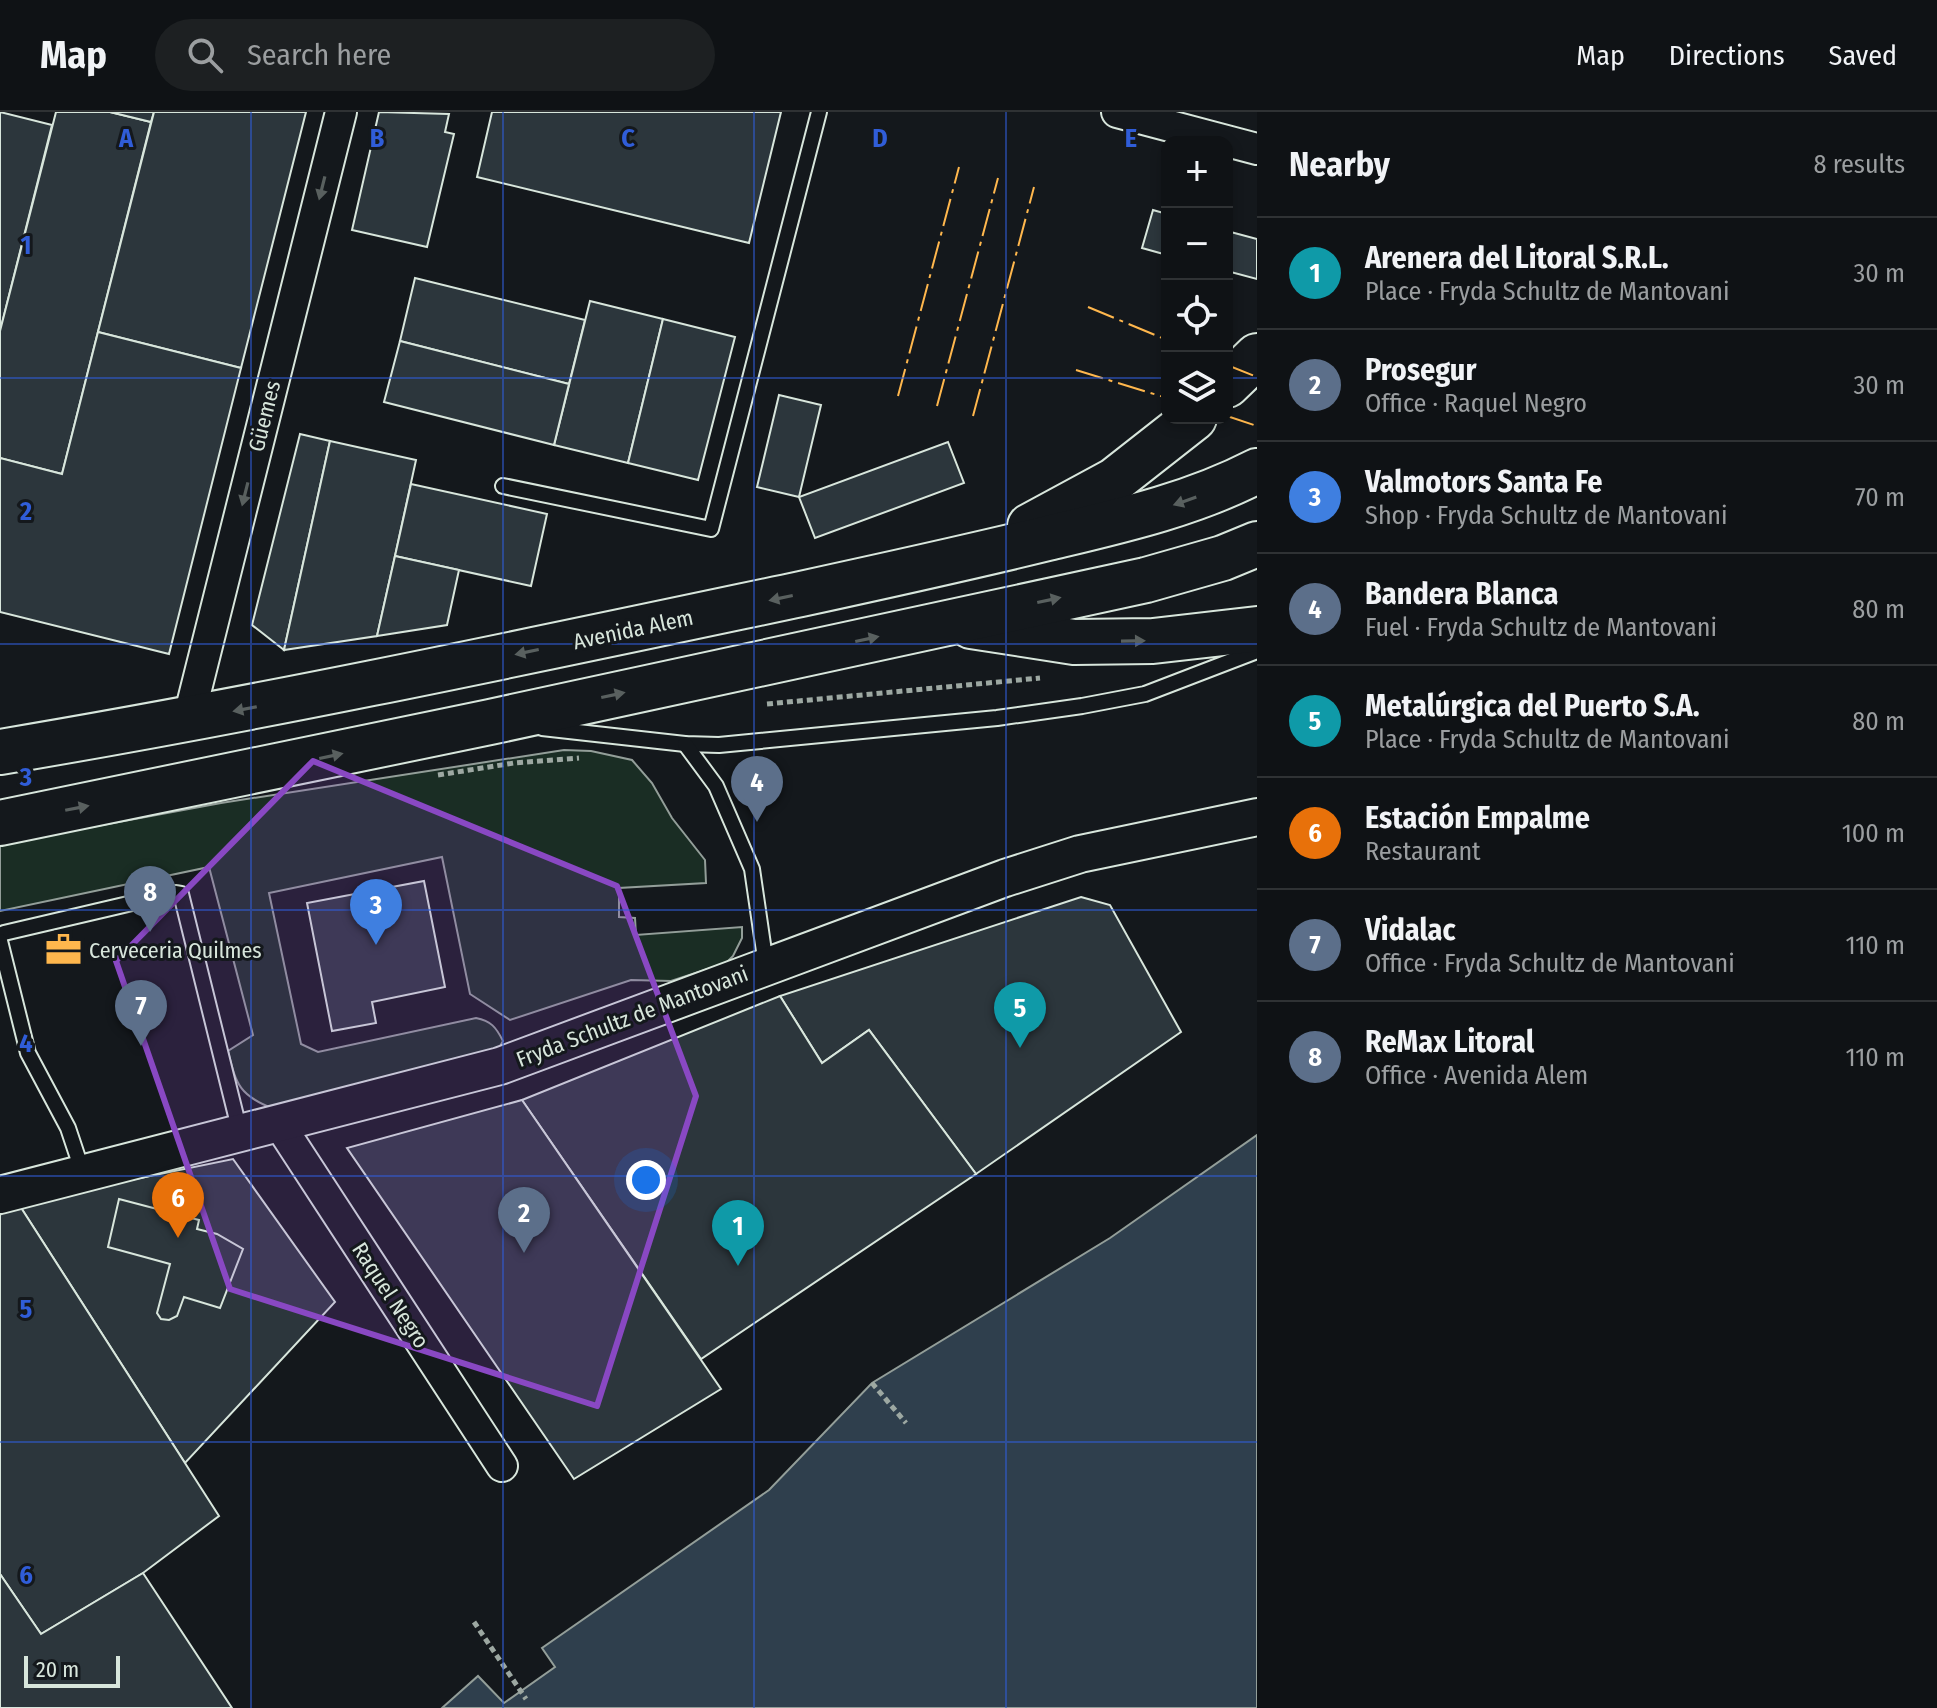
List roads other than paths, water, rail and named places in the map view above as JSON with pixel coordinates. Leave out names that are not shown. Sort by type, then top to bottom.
[{"type":"highway","points":[[1233,379],[1257,356]]},
{"type":"highway","points":[[940,564],[1047,519],[1101,488],[1188,424]]},
{"type":"highway","name":"Avenida Alem","points":[[0,752],[188,721],[355,688],[940,564],[1140,516],[1192,499],[1257,471]]},
{"type":"highway","points":[[0,823],[490,722],[1146,580],[1223,558],[1257,544]]},
{"type":"highway","points":[[945,622],[1074,642],[1153,641],[1257,629]]},
{"type":"street","name":"Güemes","points":[[188,721],[341,112]]},
{"type":"street","points":[[1117,112],[1257,149]]},
{"type":"street","name":"Fryda Schultz de Mantovani","points":[[0,1195],[500,1066],[940,900],[1080,854],[1257,817]]},
{"type":"street","name":"Raquel Negro","points":[[279,1124],[502,1466]]},
{"type":"lane","points":[[503,486],[711,529],[819,112]]},
{"type":"lane","points":[[490,722],[685,744],[734,744],[997,718],[1082,706],[1145,694],[1257,651]]},
{"type":"lane","points":[[685,744],[716,786],[752,869],[766,966]]},
{"type":"lane","points":[[83,1174],[68,1128],[28,1053],[0,938],[4,933],[181,894],[240,1135]]},
{"type":"water","points":[[1257,1135],[1257,1708],[442,1708],[478,1676],[504,1703],[555,1667],[542,1648],[769,1490],[872,1383],[1110,1238]]},
{"type":"place","name":"Bandera Blanca","points":[[757,822]]},
{"type":"place","name":"ReMax Litoral","points":[[150,932]]},
{"type":"place","name":"Valmotors Santa Fe","points":[[376,945]]},
{"type":"place","name":"Cerveceria Quilmes","points":[[63,950]]},
{"type":"place","name":"Vidalac","points":[[141,1046]]},
{"type":"place","name":"Metalúrgica del Puerto S.A.","points":[[1020,1048]]},
{"type":"place","name":"Estación Empalme","points":[[178,1238]]},
{"type":"place","name":"Prosegur","points":[[524,1253]]},
{"type":"place","name":"Arenera del Litoral S.R.L.","points":[[738,1266]]}]
